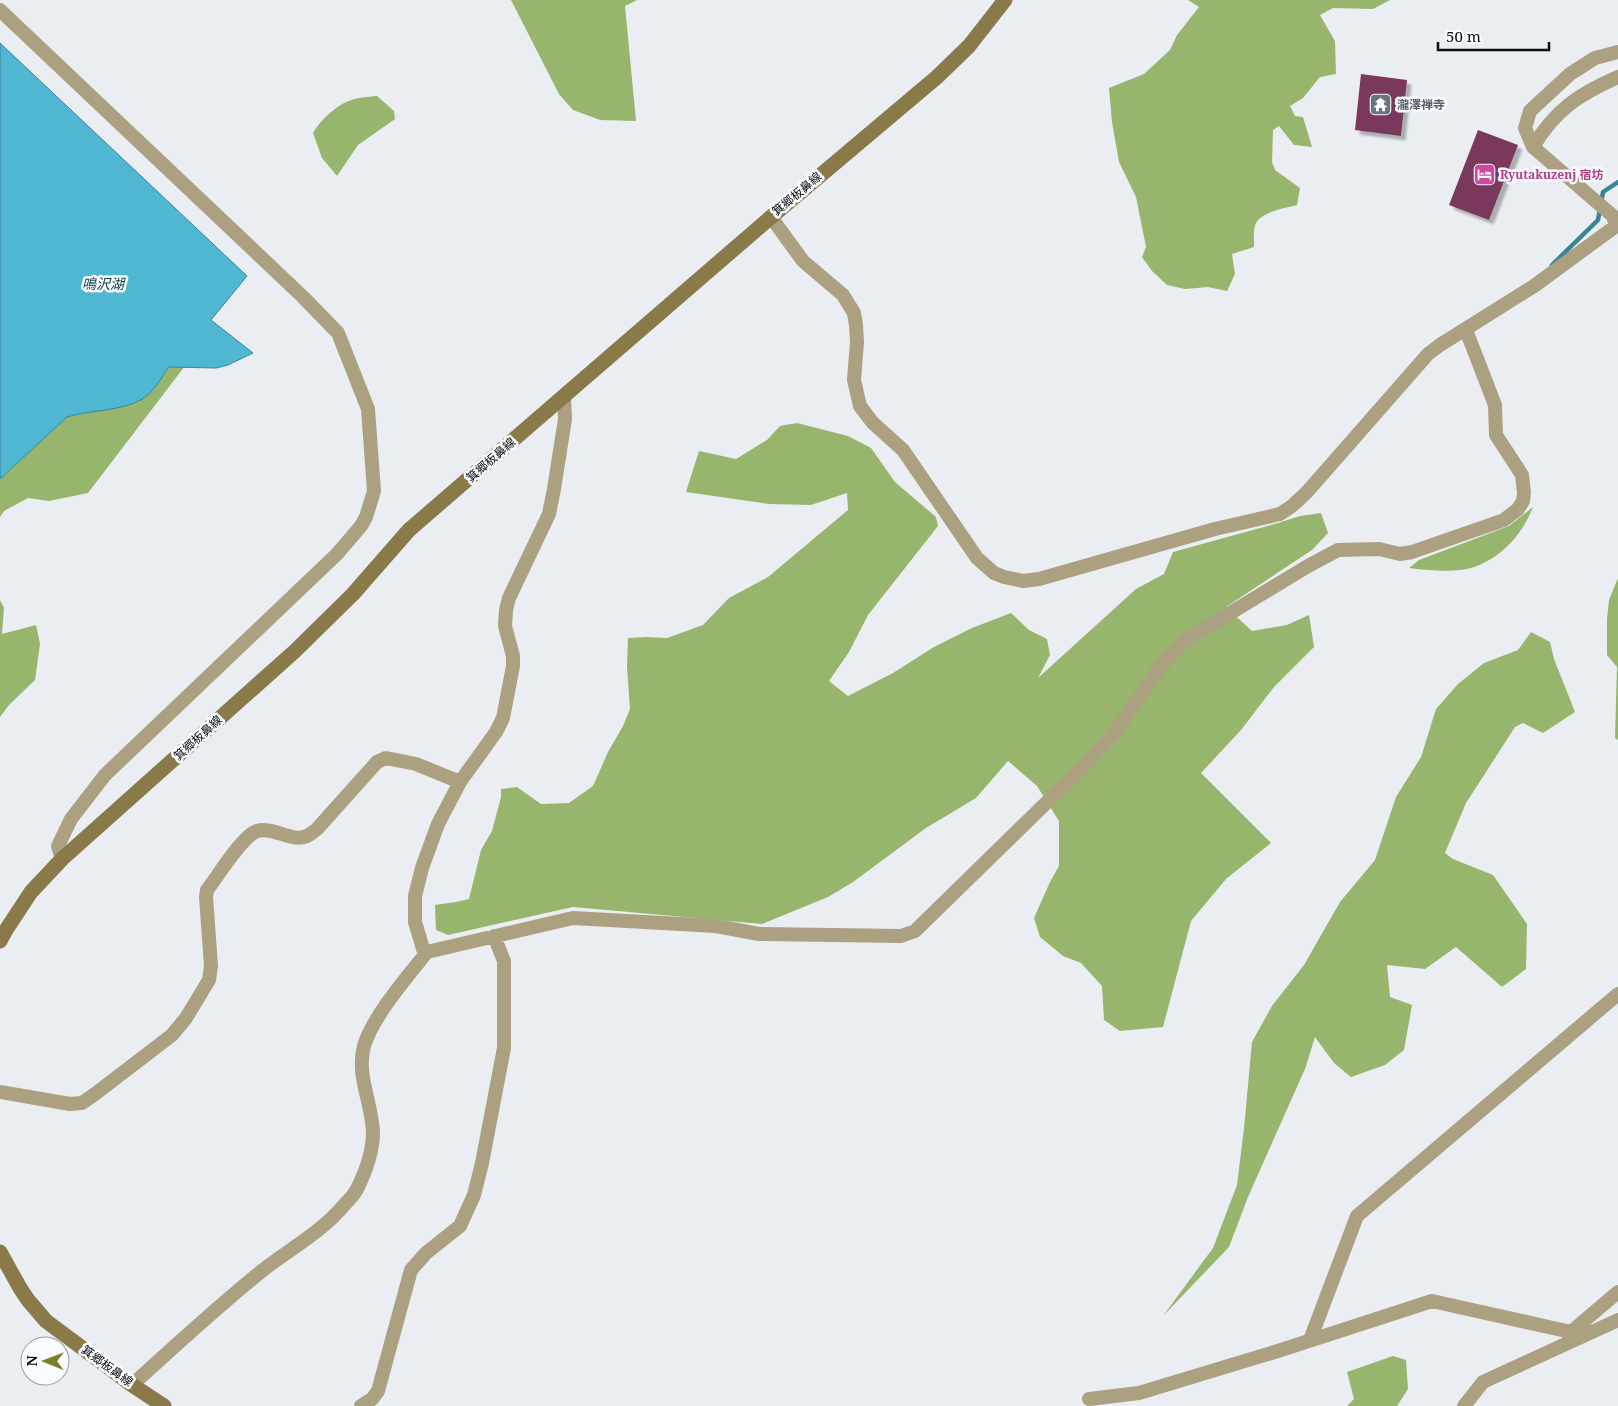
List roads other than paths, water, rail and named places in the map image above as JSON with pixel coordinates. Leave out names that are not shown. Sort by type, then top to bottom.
[{"type":"main road","name":"箕郷板鼻線","points":[[0,941],[31,892],[62,859],[295,651],[353,594],[409,530],[771,217],[937,77],[969,46],[1005,0]]},
{"type":"main road","name":"箕郷板鼻線","points":[[0,1252],[12,1276],[46,1321],[132,1385],[164,1406]]},
{"type":"street","points":[[0,10],[304,297],[338,333],[368,409],[374,491],[366,517],[337,554],[105,775],[70,820],[58,846],[62,859]]},
{"type":"street","points":[[771,217],[803,261],[843,295],[854,313],[856,325],[854,380],[856,393],[863,410],[873,423],[903,450],[977,558],[994,572],[1013,580],[1032,581],[1215,529],[1280,514],[1307,492],[1428,354],[1534,286],[1616,226],[1613,216],[1533,147],[1525,128],[1530,111],[1570,74],[1596,58],[1618,52]]},
{"type":"street","points":[[1533,147],[1544,128],[1564,108],[1592,88],[1618,77]]},
{"type":"street","points":[[132,1385],[264,1269],[311,1237],[335,1217],[355,1192],[368,1165],[373,1132],[362,1076],[364,1047],[372,1027],[397,990],[427,952],[573,918],[716,926],[759,934],[901,936],[915,932],[1116,732],[1160,666],[1184,642],[1308,566],[1338,550],[1379,549],[1400,554],[1412,552],[1504,520],[1518,509],[1523,501],[1522,475],[1496,435],[1495,405],[1466,330]]},
{"type":"street","points":[[427,952],[423,949],[415,922],[415,896],[422,868],[438,824],[460,782],[496,732],[503,718],[513,666],[513,656],[506,626],[506,610],[509,598],[549,514],[565,419],[564,397]]},
{"type":"street","points":[[0,1092],[70,1104],[82,1102],[172,1035],[186,1018],[209,980],[211,966],[207,890],[246,838],[257,831],[265,830],[294,837],[306,837],[317,829],[376,762],[386,758],[416,764],[460,782]]},
{"type":"street","points":[[361,1406],[378,1391],[411,1270],[426,1253],[460,1226],[474,1195],[504,1048],[504,961],[494,936]]},
{"type":"street","points":[[1310,1340],[1357,1216],[1618,994]]},
{"type":"street","points":[[1570,1338],[1618,1292]]},
{"type":"street","points":[[1089,1399],[1139,1393],[1432,1301],[1570,1338]]},
{"type":"street","points":[[1464,1406],[1483,1382],[1570,1338],[1618,1320]]},
{"type":"water","name":"鳴沢湖","points":[[0,43],[247,276],[211,320],[253,353],[228,365],[216,368],[169,367],[153,390],[133,404],[67,417],[0,479]]},
{"type":"waterway","points":[[1552,265],[1598,220],[1603,192],[1618,182]]},
{"type":"place","name":"瀧澤禅寺","points":[[1381,105]]},
{"type":"place","name":"Ryutakuzenj 宿坊","points":[[1484,175]]}]
